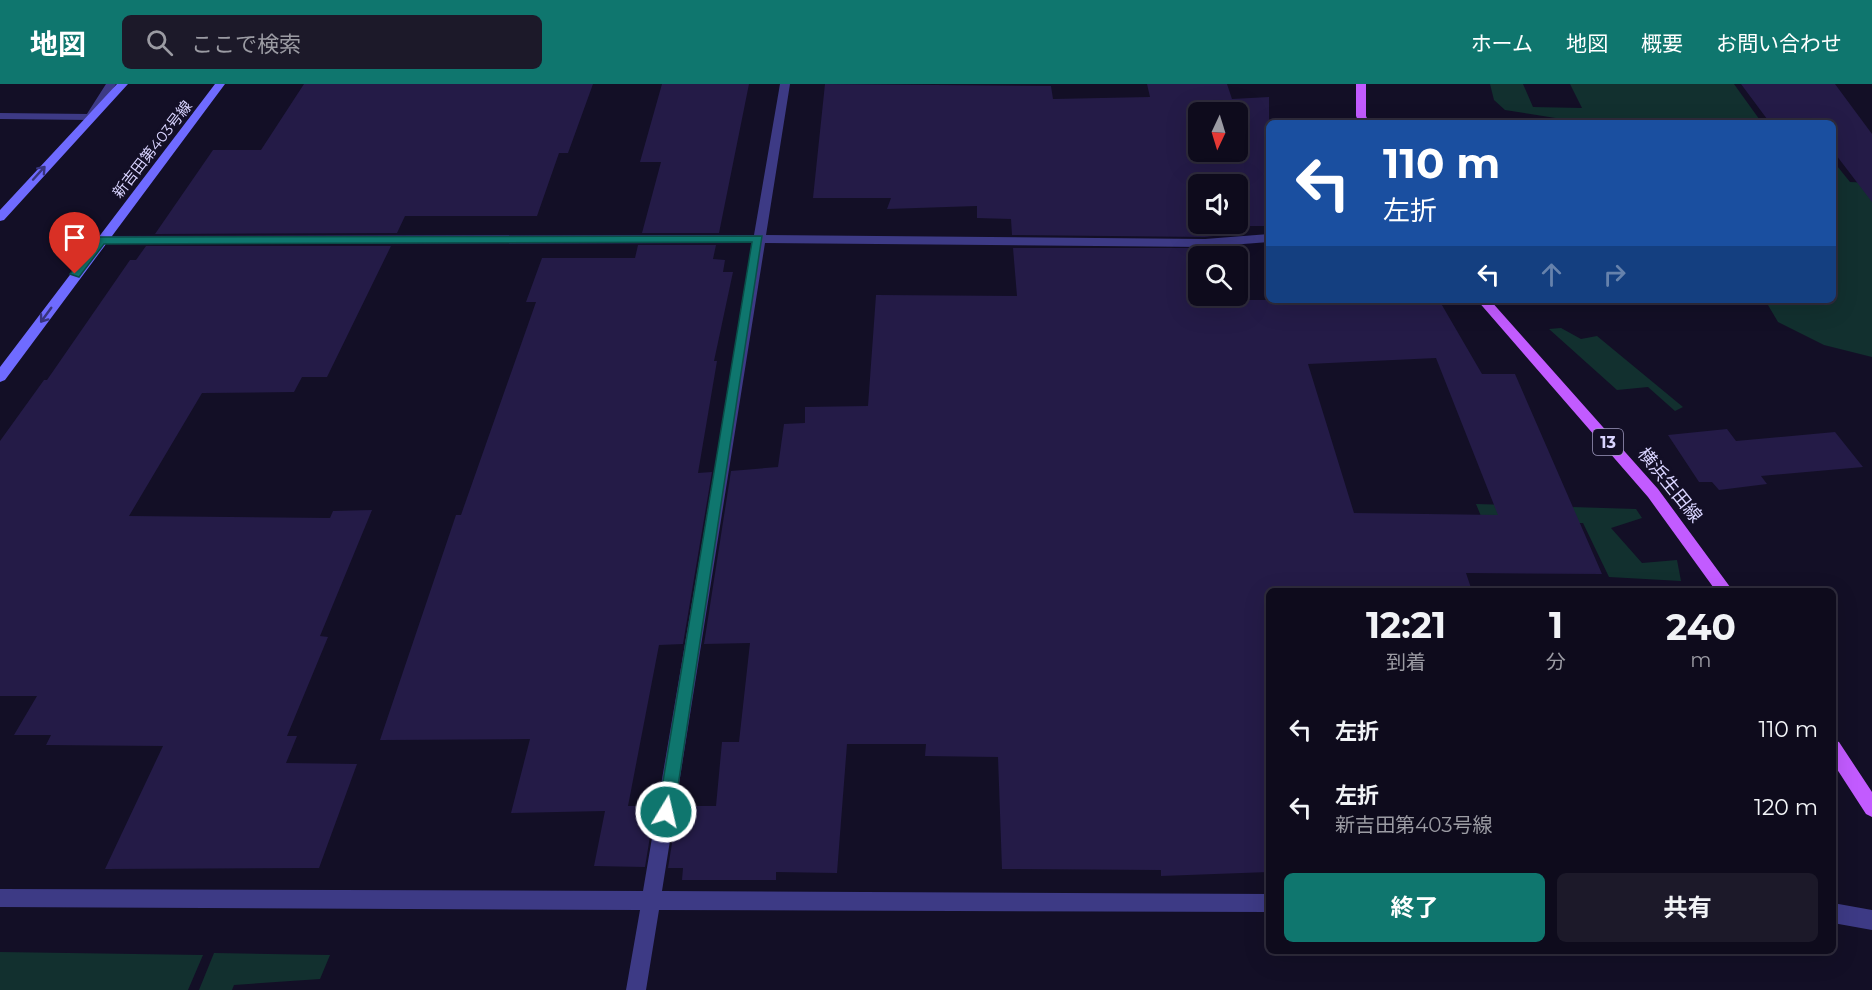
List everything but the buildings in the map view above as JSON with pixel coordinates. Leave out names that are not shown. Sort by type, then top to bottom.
[{"type":"main road","points":[[1361,84],[1363,120]]},
{"type":"main road","name":"横浜生田線","points":[[1486,303],[1653,493],[1723,588]]},
{"type":"main road","points":[[1836,753],[1872,808]]},
{"type":"street","points":[[90,117],[111,84]]},
{"type":"street","points":[[0,217],[90,117],[123,84]]},
{"type":"street","name":"新吉田第403号線","points":[[0,377],[100,240],[220,84]]},
{"type":"street","points":[[636,990],[785,84]]},
{"type":"street","points":[[0,116],[90,117]]},
{"type":"street","points":[[100,240],[758,239],[1205,243],[1266,238]]},
{"type":"street","points":[[0,898],[1266,903]]},
{"type":"street","points":[[1836,914],[1872,920]]},
{"type":"green space","points":[[1490,84],[1523,84],[1533,107],[1582,108],[1570,84],[1734,84],[1760,120],[1568,120],[1505,110],[1494,100]]},
{"type":"green space","points":[[1836,165],[1850,182],[1872,183],[1872,357],[1824,345],[1778,322],[1767,303],[1836,303]]},
{"type":"green space","points":[[1561,328],[1581,339],[1597,336],[1683,407],[1675,411],[1648,387],[1617,390],[1549,329]]},
{"type":"green space","points":[[1476,504],[1636,509],[1642,518],[1611,528],[1642,563],[1677,560],[1681,581],[1609,577],[1583,523],[1505,523],[1504,572]]},
{"type":"green space","points":[[0,952],[203,955],[188,990],[0,990]]},
{"type":"green space","points":[[214,953],[330,955],[320,979],[234,985],[232,990],[199,990]]},
{"type":"route","points":[[75,274],[100,240],[758,239],[666,812]]}]
